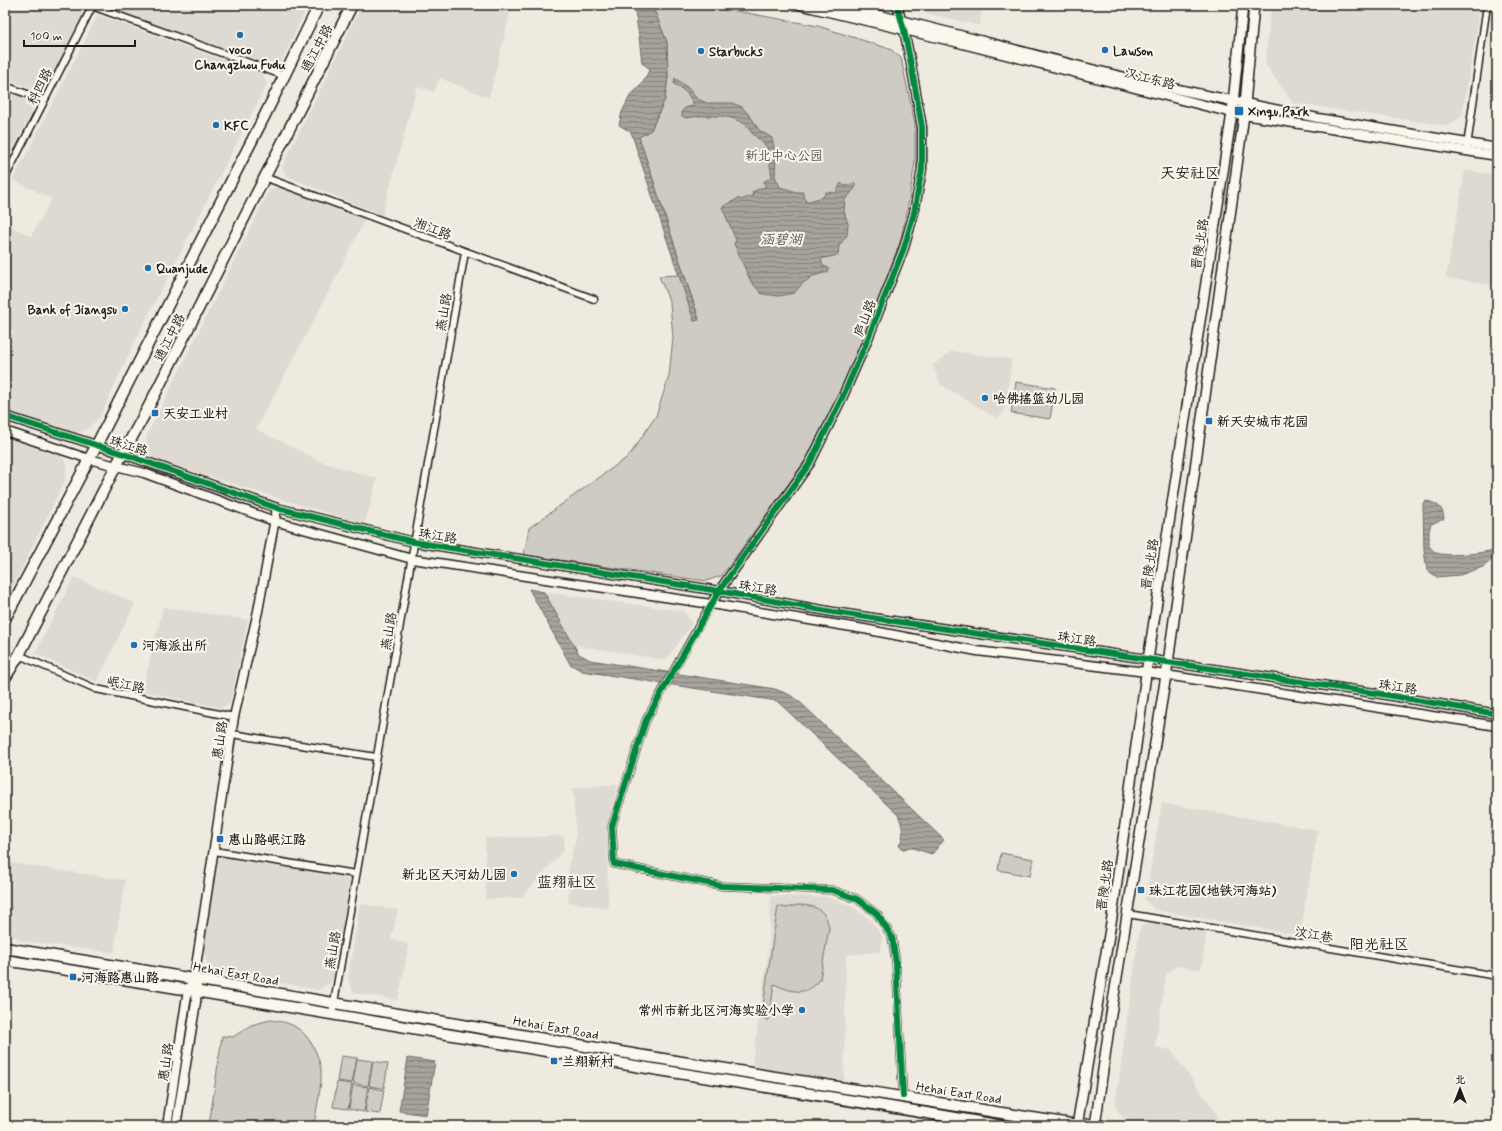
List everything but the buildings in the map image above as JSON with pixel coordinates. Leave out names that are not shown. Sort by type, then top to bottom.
[{"type":"main road","name":"通江中路","points":[[5,619],[96,446],[285,76],[319,5]]},
{"type":"main road","name":"通江中路","points":[[5,678],[19,655],[116,466],[124,454],[352,5]]},
{"type":"main road","name":"汉江东路","points":[[801,5],[953,41],[1244,115]]},
{"type":"main road","name":"汉江东路","points":[[833,5],[901,20],[1074,65],[1245,103]]},
{"type":"main road","name":"晋陵北路","points":[[1077,1125],[1112,917],[1146,672],[1234,101],[1242,5]]},
{"type":"main road","name":"晋陵北路","points":[[1098,1125],[1128,914],[1168,663],[1244,115],[1254,5]]},
{"type":"main road","name":"Hehai East Road","points":[[5,948],[638,1055],[903,1096],[1077,1125],[1098,1125]]},
{"type":"main road","name":"Hehai East Road","points":[[5,960],[193,990],[636,1066],[1001,1126]]},
{"type":"street","name":"庐山路","points":[[711,604],[810,463],[843,396],[867,341],[904,248],[914,213],[922,169],[922,127],[904,30],[897,5]]},
{"type":"street","points":[[1466,152],[1487,5]]},
{"type":"street","points":[[92,6],[285,76]]},
{"type":"street","name":"科四路","points":[[5,178],[92,6]]},
{"type":"street","points":[[5,86],[44,100]]},
{"type":"street","name":"汉江东路","points":[[1245,103],[1318,118],[1497,148]]},
{"type":"street","name":"汉江东路","points":[[1244,115],[1497,156]]},
{"type":"street","name":"湘江路","points":[[264,177],[594,300]]},
{"type":"street","name":"燕山路","points":[[332,1014],[465,252]]},
{"type":"street","name":"珠江路","points":[[5,416],[124,454],[277,508],[414,542],[719,591],[833,612],[1385,695],[1497,714]]},
{"type":"street","name":"珠江路","points":[[5,431],[89,459],[144,473],[274,521],[412,559],[711,604],[864,629],[977,651],[1146,672],[1497,726]]},
{"type":"street","name":"惠山路","points":[[176,1126],[194,979],[234,717],[258,611],[277,508]]},
{"type":"street","points":[[711,604],[646,720],[612,826],[614,864],[722,886],[832,890],[857,899],[877,914],[892,937],[896,963],[903,1096]]},
{"type":"street","name":"岷江路","points":[[19,655],[96,689],[234,717]]},
{"type":"street","points":[[232,734],[376,757]]},
{"type":"street","points":[[214,851],[356,874]]},
{"type":"street","name":"汶江巷","points":[[1128,914],[1497,976]]},
{"type":"street","name":"惠山路","points":[[167,1126],[193,990]]},
{"type":"shaded area","points":[[5,5],[88,5],[45,88],[36,90],[5,79]]},
{"type":"shaded area","name":"voco Changzhou Fudu","points":[[108,5],[308,5],[281,62],[271,65],[110,9]]},
{"type":"shaded area","points":[[362,5],[512,5],[489,98],[440,78],[434,92],[417,87],[382,215],[286,176],[282,167]]},
{"type":"shaded area","points":[[909,5],[982,5],[980,26],[915,10]]},
{"type":"shaded area","points":[[1271,5],[1481,5],[1462,116],[1449,126],[1293,103],[1265,64]]},
{"type":"shaded area","points":[[98,15],[263,74],[267,84],[135,341],[100,417],[89,428],[81,432],[68,433],[5,412],[5,356],[13,331],[5,327],[5,224],[31,236],[52,199],[13,180]]},
{"type":"shaded area","points":[[5,91],[29,99],[33,110],[5,165]]},
{"type":"shaded area","points":[[1465,170],[1497,175],[1497,286],[1446,278]]},
{"type":"shaded area","points":[[280,187],[365,220],[256,429],[324,463],[377,478],[365,524],[156,460],[149,454],[147,448],[146,440],[148,433],[270,189]]},
{"type":"shaded area","name":"哈佛摇篮幼儿园","points":[[952,351],[1012,359],[1004,413],[996,418],[940,384],[933,365]]},
{"type":"shaded area","points":[[5,434],[55,451],[62,456],[67,465],[65,480],[5,603]]},
{"type":"shaded area","points":[[74,577],[135,603],[97,682],[35,653]]},
{"type":"shaded area","points":[[544,592],[684,611],[692,624],[666,660],[573,645]]},
{"type":"shaded area","points":[[163,607],[248,620],[230,703],[221,708],[142,691]]},
{"type":"shaded area","points":[[618,784],[607,827],[608,908],[568,902],[569,864],[576,838],[573,788]]},
{"type":"shaded area","points":[[1162,803],[1318,830],[1300,935],[1155,910],[1145,900]]},
{"type":"shaded area","name":"新北区天河幼儿园","points":[[564,836],[564,850],[521,898],[486,899],[485,838]]},
{"type":"shaded area","points":[[226,855],[344,874],[350,881],[333,981],[318,990],[217,971],[210,967],[205,959],[203,947],[217,860]]},
{"type":"shaded area","points":[[5,862],[125,880],[114,953],[22,941],[15,937],[5,935]]},
{"type":"shaded area","name":"常州市新北区河海实验小学","points":[[771,896],[827,897],[849,905],[870,919],[882,937],[881,952],[846,955],[844,1084],[752,1066],[769,946]]},
{"type":"shaded area","points":[[360,904],[398,910],[391,939],[409,944],[398,1000],[354,993],[348,980]]},
{"type":"shaded area","points":[[1152,922],[1207,931],[1201,970],[1177,966],[1166,974],[1155,1047],[1171,1050],[1217,1114],[1215,1126],[1144,1126],[1127,1123],[1115,1107],[1140,927]]},
{"type":"green space","name":"新北中心公园","points":[[652,5],[703,5],[818,26],[890,49],[901,58],[915,124],[915,162],[907,212],[900,242],[865,335],[839,395],[805,461],[721,576],[706,581],[524,555],[529,528],[629,456],[656,416],[669,376],[673,337],[670,303],[659,276],[680,275],[694,321],[699,319],[639,137],[651,130],[665,99],[668,77],[667,42]]},
{"type":"green space","points":[[1016,382],[1055,388],[1050,419],[1011,413]]},
{"type":"green space","points":[[1001,853],[1033,859],[1030,876],[998,870]]},
{"type":"green space","points":[[797,905],[819,909],[828,922],[829,928],[820,979],[815,985],[805,991],[793,991],[774,984],[769,1020],[761,1019],[778,906],[787,908]]},
{"type":"green space","points":[[270,1020],[294,1026],[309,1039],[316,1051],[320,1064],[321,1077],[314,1126],[209,1126],[222,1036],[233,1037],[251,1025]]},
{"type":"green space","points":[[341,1056],[357,1058],[352,1083],[337,1081]]},
{"type":"green space","points":[[357,1059],[372,1061],[368,1086],[353,1083]]},
{"type":"green space","points":[[373,1061],[388,1064],[384,1088],[369,1086]]},
{"type":"green space","points":[[337,1082],[352,1084],[348,1109],[333,1107]]},
{"type":"green space","points":[[353,1085],[368,1087],[364,1112],[349,1109]]},
{"type":"green space","points":[[369,1087],[384,1090],[380,1114],[365,1112]]},
{"type":"water","points":[[634,5],[652,5],[667,42],[668,77],[665,99],[651,130],[639,137],[699,320],[694,321],[631,132],[619,125],[622,112],[630,96],[641,85],[650,69],[642,63]]},
{"type":"water","name":"涵碧湖","points":[[675,78],[688,88],[697,99],[707,103],[732,103],[742,107],[751,117],[759,130],[772,138],[776,157],[775,176],[780,187],[797,192],[803,192],[806,202],[823,197],[826,192],[836,193],[841,183],[845,186],[854,183],[856,187],[845,200],[844,211],[848,224],[847,235],[839,246],[838,255],[821,259],[823,266],[829,268],[828,272],[813,276],[802,284],[794,293],[779,296],[762,294],[751,282],[734,244],[736,240],[722,207],[739,198],[741,200],[753,195],[752,192],[766,186],[763,182],[772,177],[767,147],[745,124],[732,118],[720,116],[700,116],[686,118],[682,116],[682,111],[685,108],[693,106],[693,103],[685,92],[674,84]]},
{"type":"water","points":[[1427,501],[1434,503],[1441,509],[1444,519],[1431,524],[1429,530],[1429,546],[1435,552],[1457,555],[1494,550],[1497,553],[1497,556],[1483,567],[1460,575],[1437,577],[1427,570],[1424,550],[1423,503]]},
{"type":"water","points":[[529,589],[544,592],[579,654],[590,660],[775,689],[790,695],[802,704],[944,840],[932,854],[909,847],[902,850],[899,846],[903,831],[898,815],[777,701],[582,671],[570,664]]},
{"type":"water","points":[[408,1058],[435,1062],[426,1115],[399,1111]]},
{"type":"cycle path","points":[[897,5],[911,64],[922,127],[922,169],[914,213],[904,248],[867,341],[843,396],[810,463],[719,591],[646,720],[612,826],[614,864],[722,886],[832,890],[857,899],[877,914],[892,937],[896,963],[903,1096]]},
{"type":"cycle path","points":[[5,416],[124,454],[277,508],[414,542],[719,591],[833,612],[1381,694],[1497,714]]},
{"type":"place","name":"voco Changzhou Fudu","points":[[240,35]]},
{"type":"place","name":"Lawson","points":[[1105,50]]},
{"type":"place","name":"Starbucks","points":[[701,51]]},
{"type":"place","name":"Xinqu Park","points":[[1239,111]]},
{"type":"place","name":"KFC","points":[[216,125]]},
{"type":"place","name":"Quanjude","points":[[148,268]]},
{"type":"place","name":"Bank of Jiangsu","points":[[125,309]]},
{"type":"place","name":"哈佛摇篮幼儿园","points":[[985,398]]},
{"type":"place","name":"天安工业村","points":[[155,413]]},
{"type":"place","name":"新天安城市花园","points":[[1209,421]]},
{"type":"place","name":"河海派出所","points":[[134,645]]},
{"type":"place","name":"惠山路岷江路","points":[[220,839]]},
{"type":"place","name":"新北区天河幼儿园","points":[[514,874]]},
{"type":"place","name":"珠江花园(地铁河海站)","points":[[1141,890]]},
{"type":"place","name":"河海路惠山路","points":[[73,977]]},
{"type":"place","name":"常州市新北区河海实验小学","points":[[802,1010]]},
{"type":"place","name":"兰翔新村","points":[[554,1061]]},
{"type":"district","name":"天安社区","points":[[1190,173]]},
{"type":"district","name":"蓝翔社区","points":[[567,882]]},
{"type":"district","name":"阳光社区","points":[[1379,944]]}]
